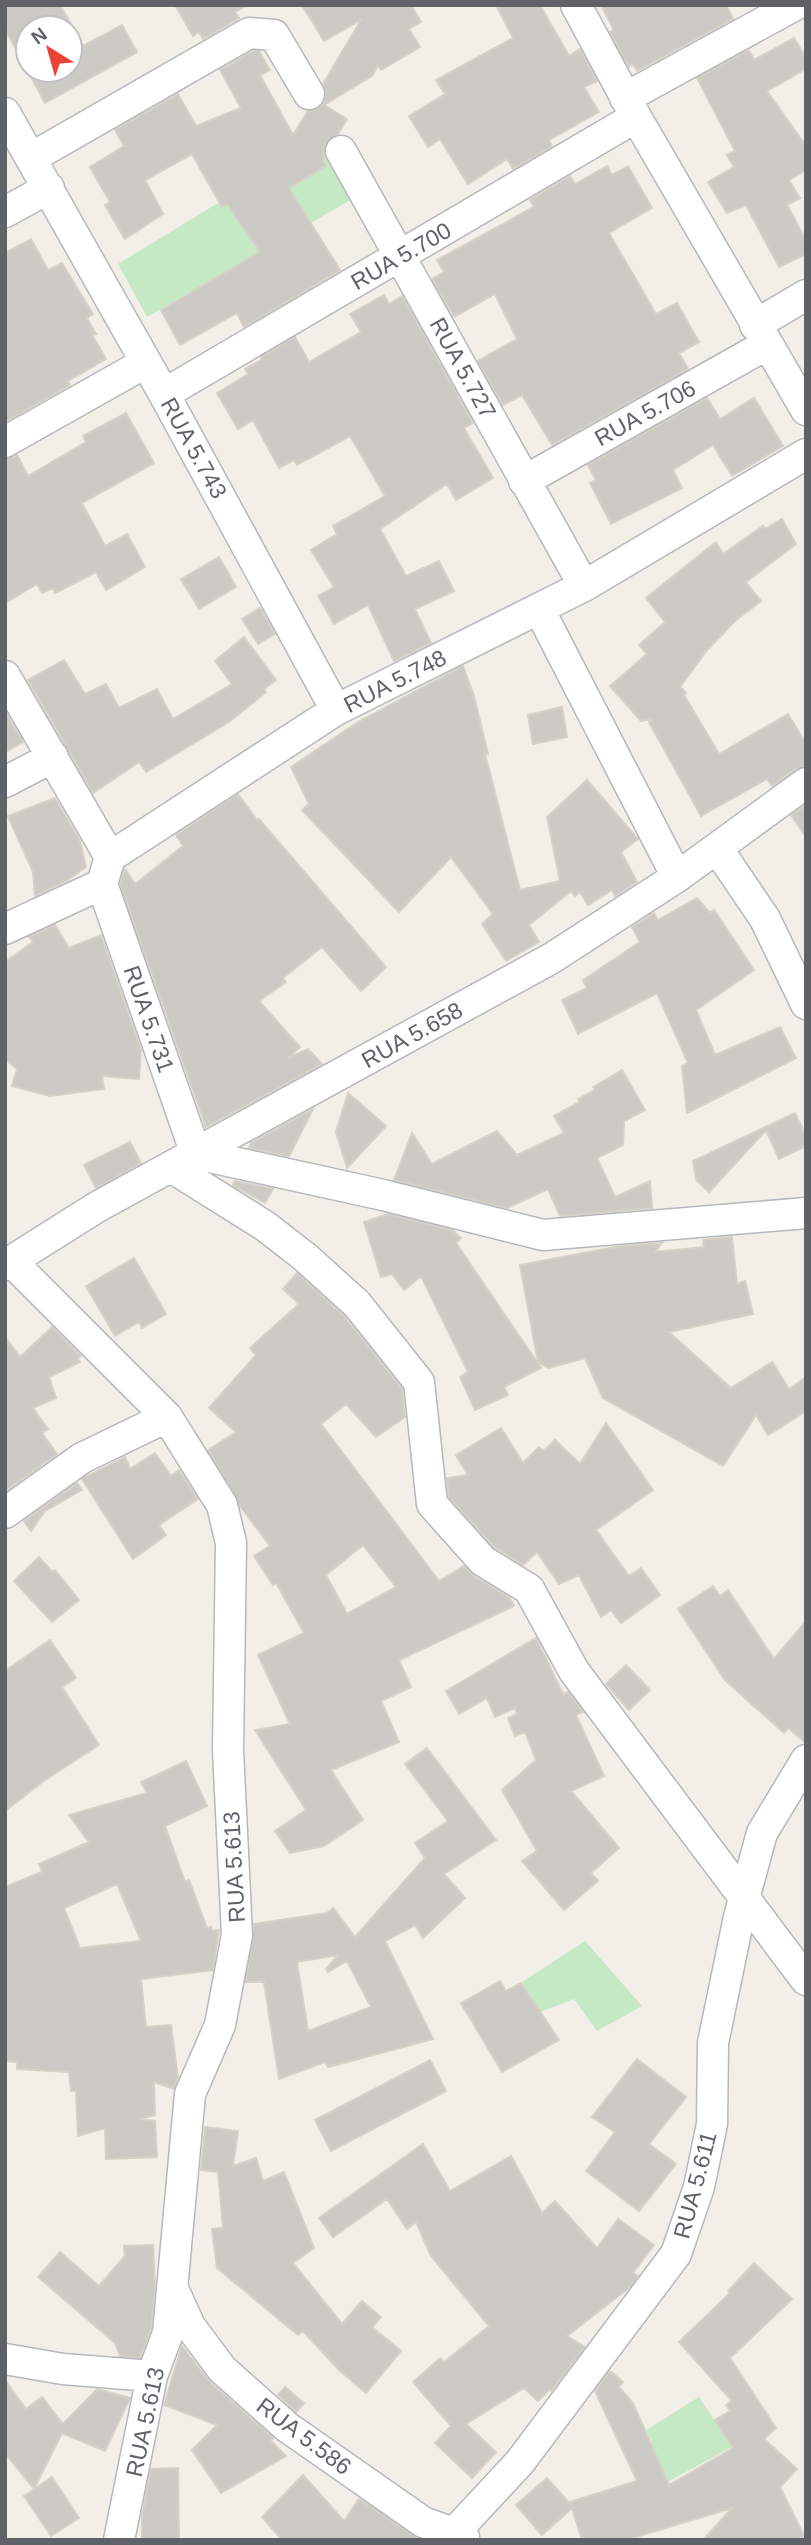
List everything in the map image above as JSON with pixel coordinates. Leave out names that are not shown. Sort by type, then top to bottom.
[{"type":"street","points":[[576,5],[630,108],[806,410]]},
{"type":"street","name":"RUA 5.700","points":[[164,394],[401,257],[630,108],[795,5]]},
{"type":"street","points":[[31,158],[249,33],[274,35],[309,94]]},
{"type":"street","name":"RUA 5.743","points":[[5,113],[164,394],[337,710]]},
{"type":"street","name":"RUA 5.727","points":[[341,150],[584,586]]},
{"type":"street","points":[[5,212],[49,188]]},
{"type":"street","name":"RUA 5.706","points":[[524,481],[760,335],[806,295]]},
{"type":"street","points":[[5,442],[145,363]]},
{"type":"street","name":"RUA 5.748","points":[[5,929],[106,870],[337,710],[584,586],[806,454]]},
{"type":"street","points":[[539,609],[677,877]]},
{"type":"street","name":"RUA 5.731","points":[[5,676],[52,757],[106,870],[183,1161]]},
{"type":"street","points":[[5,782],[52,757]]},
{"type":"street","name":"RUA 5.658","points":[[8,1263],[97,1207],[552,958],[677,877],[806,783]]},
{"type":"street","points":[[717,848],[765,919],[806,1004]]},
{"type":"street","points":[[183,1161],[383,1195],[543,1235],[806,1213]]},
{"type":"street","points":[[183,1161],[305,1257],[357,1304],[419,1382],[432,1504],[483,1561],[529,1590],[574,1671],[806,1980]]},
{"type":"street","name":"RUA 5.613","points":[[8,1263],[167,1417],[222,1506],[231,1544],[228,1750],[237,1936],[220,2025],[190,2094],[174,2291],[168,2333],[152,2376],[119,2540]]},
{"type":"street","points":[[5,1513],[82,1458],[167,1417]]},
{"type":"street","name":"RUA 5.611","points":[[455,2537],[520,2462],[676,2255],[699,2187],[712,2124],[713,2043],[744,1897],[762,1833],[806,1760]]},
{"type":"street","name":"RUA 5.586","points":[[174,2291],[190,2326],[222,2369],[286,2427],[423,2522],[455,2537]]},
{"type":"street","points":[[5,2359],[63,2369],[152,2376]]},
{"type":"green space","points":[[318,146],[327,152],[352,199],[147,317],[118,264],[218,203],[222,208]]},
{"type":"green space","points":[[585,1941],[642,2006],[597,2031],[574,1999],[540,2012],[522,1982]]},
{"type":"green space","points":[[699,2397],[732,2447],[656,2488],[652,2442],[646,2430]]},
{"type":"building","points":[[5,5],[60,5],[65,14],[14,14],[14,46],[5,29]]},
{"type":"building","points":[[175,5],[247,5],[235,12],[239,18],[203,39],[199,32],[193,36]]},
{"type":"building","points":[[302,5],[411,5],[421,22],[409,29],[420,47],[381,70],[378,66],[372,76],[324,105],[347,119],[338,134],[326,143],[323,160],[326,166],[289,188],[340,270],[244,327],[237,313],[180,345],[161,310],[260,252],[227,204],[222,207],[192,154],[145,180],[163,214],[125,239],[105,205],[110,202],[90,167],[124,146],[115,130],[178,94],[196,126],[241,108],[220,70],[253,51],[259,51],[270,70],[260,75],[293,135],[308,111],[317,109],[324,103],[326,93],[323,84],[361,20],[324,41]]},
{"type":"building","points":[[496,5],[540,5],[569,56],[580,49],[597,81],[584,87],[599,112],[549,140],[552,146],[513,169],[507,159],[468,184],[440,139],[428,147],[409,116],[445,94],[436,80],[513,38]]},
{"type":"building","points":[[601,5],[726,5],[733,19],[637,71],[633,64],[629,67],[610,32],[614,30]]},
{"type":"building","points":[[122,25],[137,52],[84,81],[84,45]]},
{"type":"building","points":[[794,38],[806,58],[806,69],[767,91],[806,146],[806,170],[789,180],[800,198],[787,205],[806,240],[806,254],[779,267],[746,205],[727,213],[708,182],[734,167],[727,155],[735,151],[697,78],[749,50],[754,60]]},
{"type":"building","points":[[35,84],[79,84],[45,103]]},
{"type":"building","points":[[607,166],[612,175],[628,166],[652,208],[609,233],[656,314],[677,303],[699,342],[679,353],[688,369],[552,445],[522,395],[503,405],[478,361],[517,339],[495,294],[454,317],[432,279],[444,272],[437,260],[534,207],[530,200],[570,176],[575,184]]},
{"type":"building","points":[[31,239],[48,270],[62,263],[93,314],[87,318],[96,334],[92,335],[106,359],[68,381],[70,385],[5,422],[5,253]]},
{"type":"building","points":[[384,295],[389,304],[402,296],[473,423],[464,428],[493,478],[456,500],[447,484],[380,529],[406,576],[439,561],[454,591],[415,609],[431,643],[394,661],[368,605],[334,624],[318,596],[334,587],[311,550],[337,534],[333,526],[385,496],[350,436],[297,465],[294,460],[279,468],[253,420],[238,429],[217,393],[248,374],[245,369],[262,360],[261,357],[295,337],[309,362],[361,332],[350,314]]},
{"type":"building","points":[[707,398],[720,419],[754,398],[783,446],[732,476],[713,445],[673,470],[682,488],[611,524],[590,483],[596,480],[588,465]]},
{"type":"building","points":[[126,413],[154,463],[82,503],[105,546],[127,534],[145,567],[106,590],[96,572],[55,593],[53,588],[42,593],[37,584],[5,603],[5,459],[17,455],[28,476],[86,442],[83,436]]},
{"type":"building","points":[[782,519],[796,544],[746,582],[761,601],[736,620],[708,649],[680,687],[686,693],[684,695],[719,754],[788,714],[806,744],[806,766],[796,769],[772,786],[767,779],[701,816],[649,722],[653,719],[641,721],[610,686],[647,654],[639,645],[665,622],[646,598],[716,542],[723,554],[763,526],[765,529]]},
{"type":"building","points":[[219,557],[236,587],[199,609],[181,579]]},
{"type":"building","points":[[260,608],[275,634],[258,644],[242,619]]},
{"type":"building","points":[[244,637],[276,680],[264,689],[266,692],[229,722],[146,772],[139,762],[93,793],[28,680],[64,660],[85,694],[106,684],[119,708],[157,689],[173,719],[232,684],[215,661]]},
{"type":"building","points":[[463,666],[474,696],[488,754],[485,754],[520,890],[560,881],[547,817],[587,780],[638,839],[621,852],[637,882],[615,896],[612,890],[588,905],[580,892],[575,896],[571,891],[529,925],[539,942],[506,961],[482,924],[493,914],[451,857],[399,912],[302,810],[309,804],[291,767],[358,722]]},
{"type":"building","points":[[562,707],[567,737],[533,744],[528,715]]},
{"type":"building","points":[[5,711],[23,742],[5,752]]},
{"type":"building","points":[[238,794],[257,820],[259,819],[386,967],[361,991],[322,947],[283,978],[286,982],[259,1001],[300,1047],[288,1058],[308,1049],[322,1064],[206,1127],[120,884],[125,869],[135,884],[183,846],[176,835]]},
{"type":"building","points":[[55,798],[80,841],[86,867],[68,880],[35,896],[33,872],[8,816]]},
{"type":"building","points":[[806,805],[806,837],[791,815]]},
{"type":"building","points":[[697,898],[710,913],[714,910],[754,970],[696,1010],[715,1055],[780,1027],[796,1058],[687,1113],[682,1066],[688,1063],[657,993],[578,1034],[562,1000],[587,988],[583,980],[640,942],[632,927],[654,913],[658,920]]},
{"type":"building","points":[[55,925],[69,948],[101,935],[141,1050],[139,1079],[102,1076],[104,1089],[50,1096],[12,1086],[17,1069],[5,1059],[5,962],[33,942],[29,937]]},
{"type":"building","points":[[622,1070],[645,1110],[624,1121],[623,1145],[597,1158],[615,1197],[650,1181],[652,1208],[560,1216],[548,1189],[507,1208],[394,1180],[412,1133],[432,1164],[497,1131],[517,1155],[564,1133],[554,1116],[580,1102],[578,1099],[595,1090],[593,1087]]},
{"type":"building","points":[[348,1093],[386,1126],[347,1168],[336,1132]]},
{"type":"building","points":[[313,1109],[289,1156],[249,1148],[251,1143]]},
{"type":"building","points":[[795,1113],[806,1136],[806,1146],[779,1159],[766,1130],[709,1192],[696,1180],[693,1161]]},
{"type":"building","points":[[130,1142],[141,1163],[96,1188],[84,1165]]},
{"type":"building","points":[[235,1181],[273,1189],[265,1203],[233,1185]]},
{"type":"building","points":[[388,1214],[452,1230],[461,1238],[456,1243],[541,1368],[504,1387],[508,1395],[475,1410],[460,1377],[468,1372],[421,1276],[404,1290],[392,1274],[381,1277],[364,1222]]},
{"type":"building","points":[[732,1237],[737,1284],[745,1281],[753,1314],[669,1332],[731,1388],[772,1362],[789,1389],[806,1377],[806,1411],[768,1435],[756,1415],[723,1466],[603,1398],[585,1358],[549,1368],[538,1362],[520,1265],[621,1246],[662,1243],[655,1252],[704,1247],[703,1240]]},
{"type":"building","points":[[134,1258],[166,1314],[142,1328],[139,1322],[115,1336],[86,1286]]},
{"type":"building","points":[[297,1273],[344,1316],[402,1389],[405,1417],[376,1437],[346,1404],[321,1424],[439,1581],[464,1566],[474,1576],[510,1598],[514,1606],[399,1660],[411,1687],[381,1701],[399,1742],[331,1770],[363,1820],[324,1846],[290,1853],[275,1831],[306,1810],[255,1730],[290,1724],[258,1655],[304,1633],[276,1583],[273,1585],[254,1556],[270,1546],[240,1506],[208,1450],[236,1432],[209,1408],[256,1355],[250,1348],[299,1304],[283,1289]],"holes":[[[363,1545],[396,1587],[347,1614],[326,1575]]]},
{"type":"building","points":[[52,1327],[81,1356],[78,1358],[80,1362],[49,1377],[56,1398],[33,1408],[48,1429],[42,1433],[57,1454],[5,1491],[5,1337],[20,1357]]},
{"type":"building","points":[[606,1423],[653,1490],[596,1530],[629,1576],[641,1568],[660,1595],[621,1623],[611,1610],[601,1617],[579,1575],[559,1584],[537,1552],[523,1565],[494,1547],[449,1497],[447,1478],[468,1475],[456,1455],[501,1428],[523,1463],[539,1447],[544,1451],[555,1440],[580,1464]]},
{"type":"building","points":[[155,1453],[171,1476],[179,1470],[198,1499],[159,1525],[166,1535],[133,1559],[82,1479],[125,1457],[130,1469]]},
{"type":"building","points":[[77,1483],[82,1490],[45,1511],[31,1531],[24,1521]]},
{"type":"building","points":[[39,1557],[52,1572],[55,1570],[79,1600],[52,1622],[14,1581]]},
{"type":"building","points":[[713,1586],[720,1596],[728,1590],[774,1659],[806,1621],[806,1743],[788,1728],[784,1733],[725,1680],[678,1609]]},
{"type":"building","points":[[536,1638],[563,1694],[568,1692],[583,1712],[576,1715],[604,1776],[571,1791],[619,1848],[591,1873],[598,1881],[564,1910],[522,1861],[537,1851],[502,1790],[536,1760],[525,1732],[515,1736],[508,1718],[517,1714],[515,1708],[495,1717],[487,1698],[459,1714],[446,1691]]},
{"type":"building","points":[[50,1640],[76,1678],[62,1687],[99,1745],[45,1780],[5,1811],[5,1671]]},
{"type":"building","points":[[626,1665],[650,1690],[629,1710],[606,1684]]},
{"type":"building","points":[[427,1748],[496,1840],[444,1874],[465,1898],[423,1938],[415,1925],[385,1941],[433,2039],[328,2067],[325,2062],[279,2079],[264,1982],[246,1982],[254,1924],[327,1913],[333,1908],[355,1937],[425,1858],[415,1843],[448,1821],[405,1764]],"holes":[[[338,1955],[326,1969],[328,1972],[347,1961],[371,2007],[308,2031],[297,1962]]]},
{"type":"building","points":[[186,1761],[207,1806],[165,1826],[185,1882],[189,1880],[207,1928],[211,1927],[212,1931],[219,1930],[213,1970],[141,1979],[146,2027],[171,2025],[178,2078],[174,2089],[154,2082],[155,2115],[140,2119],[155,2121],[157,2157],[106,2159],[105,2128],[78,2136],[76,2091],[71,2091],[69,2072],[17,2069],[17,2062],[5,2061],[5,1887],[42,1872],[39,1864],[89,1842],[69,1815],[147,1793],[141,1782]],"holes":[[[117,1884],[141,1941],[80,1948],[64,1908]]]},
{"type":"building","points":[[500,1981],[506,1991],[521,1983],[559,2040],[502,2072],[461,2003]]},
{"type":"building","points":[[637,2059],[686,2097],[649,2144],[676,2164],[639,2211],[586,2171],[615,2132],[592,2117]]},
{"type":"building","points":[[430,2060],[446,2091],[331,2151],[315,2120]]},
{"type":"building","points":[[205,2127],[238,2131],[233,2166],[256,2158],[263,2181],[284,2172],[314,2248],[293,2263],[342,2324],[362,2301],[381,2317],[372,2327],[401,2351],[366,2393],[338,2369],[303,2331],[298,2335],[217,2268],[212,2229],[223,2228],[218,2172],[201,2170]]},
{"type":"building","points":[[423,2144],[450,2191],[511,2156],[542,2213],[555,2201],[597,2248],[618,2219],[654,2245],[633,2273],[638,2276],[630,2287],[567,2336],[585,2347],[551,2391],[550,2389],[538,2401],[524,2388],[466,2424],[496,2452],[472,2478],[435,2443],[451,2426],[413,2382],[440,2358],[444,2362],[489,2326],[431,2256],[416,2222],[407,2229],[387,2199],[333,2237],[319,2218]]},
{"type":"building","points":[[153,2245],[155,2286],[151,2329],[140,2358],[120,2356],[115,2343],[38,2277],[60,2252],[99,2286],[125,2256],[124,2246]]},
{"type":"building","points":[[754,2263],[792,2299],[730,2358],[776,2428],[764,2439],[797,2469],[780,2487],[806,2540],[703,2540],[732,2508],[626,2540],[582,2540],[572,2508],[542,2535],[516,2505],[547,2478],[571,2505],[570,2502],[637,2481],[595,2391],[610,2371],[623,2382],[619,2387],[633,2403],[669,2485],[733,2448],[715,2420],[730,2411],[726,2405],[732,2401],[679,2342],[730,2293],[728,2291]]},
{"type":"building","points":[[182,2346],[210,2382],[273,2438],[271,2441],[286,2456],[221,2493],[192,2450],[217,2425],[164,2405]]},
{"type":"building","points":[[5,2380],[26,2409],[42,2397],[63,2424],[97,2389],[130,2398],[105,2451],[62,2433],[34,2489],[5,2453]]},
{"type":"building","points":[[285,2387],[304,2403],[296,2412],[278,2395]]},
{"type":"building","points":[[178,2468],[179,2540],[142,2540],[142,2516],[151,2469]]},
{"type":"building","points":[[303,2475],[344,2521],[359,2499],[419,2539],[282,2540],[262,2517]]},
{"type":"building","points":[[52,2477],[79,2518],[51,2536],[24,2496]]}]
